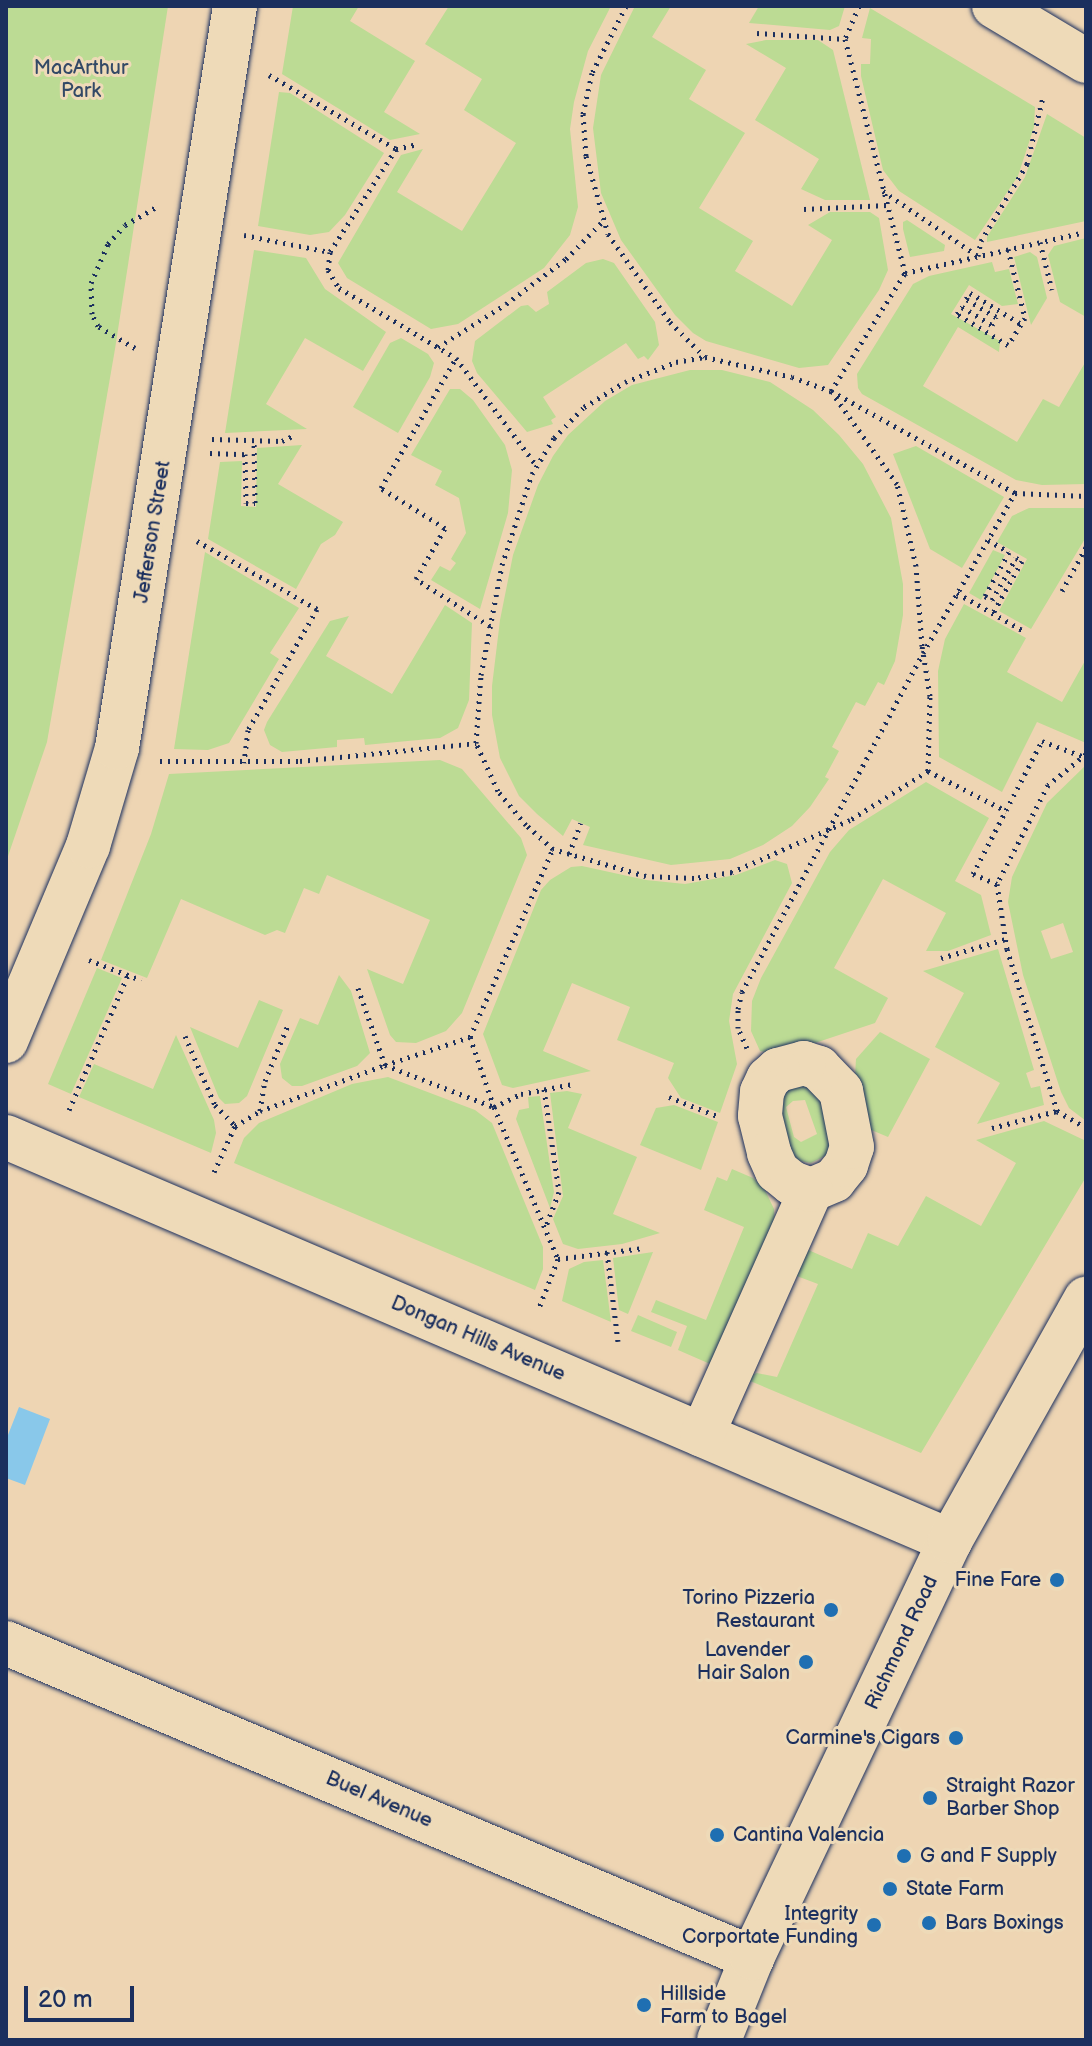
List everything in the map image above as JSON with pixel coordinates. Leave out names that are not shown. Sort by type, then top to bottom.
[{"type":"street","name":"Jefferson Street","points":[[6,1041],[88,846],[117,748],[235,6]]},
{"type":"street","points":[[994,6],[1086,61]]},
{"type":"street","points":[[702,1435],[811,1190],[834,1180],[846,1165],[852,1147],[841,1091],[819,1068],[804,1063],[778,1070],[768,1079],[762,1092],[760,1116],[777,1171],[792,1183],[811,1190]]},
{"type":"street","name":"Dongan Hills Avenue","points":[[6,1137],[950,1541]]},
{"type":"street","name":"Richmond Road","points":[[719,2040],[752,1958],[950,1541],[1086,1299]]},
{"type":"street","name":"Buel Avenue","points":[[6,1643],[752,1958]]},
{"type":"path","points":[[626,6],[592,73],[583,114],[586,156],[608,234],[670,322],[705,357]]},
{"type":"path","points":[[859,6],[845,39],[905,273]]},
{"type":"path","points":[[757,33],[845,39]]},
{"type":"path","points":[[269,75],[396,149],[417,144]]},
{"type":"path","points":[[978,256],[981,241],[1027,164],[1043,97]]},
{"type":"path","points":[[396,149],[330,252],[328,270],[339,288],[456,358],[536,466]]},
{"type":"path","points":[[883,191],[978,256]]},
{"type":"path","points":[[804,209],[887,205]]},
{"type":"path","points":[[135,348],[98,326],[92,314],[91,283],[108,244],[125,225],[158,206]]},
{"type":"path","points":[[438,347],[506,304],[566,259],[604,220]]},
{"type":"path","points":[[831,391],[905,273],[1086,232]]},
{"type":"path","points":[[244,235],[330,252]]},
{"type":"path","points":[[1040,242],[1052,290]]},
{"type":"path","points":[[1008,249],[1025,318],[1008,345],[957,314],[962,307],[992,325],[996,317],[966,299],[970,293],[1021,324]]},
{"type":"path","points":[[928,771],[827,831],[732,872],[694,878],[646,876],[553,849],[526,825],[498,791],[476,743],[481,675],[502,565],[536,466],[554,438],[584,407],[625,382],[676,362],[705,357],[792,377],[831,391],[1015,493],[1086,496]]},
{"type":"path","points":[[456,358],[381,488],[445,528],[416,579],[490,626]]},
{"type":"path","points":[[831,391],[897,484],[916,566],[930,696],[928,771]]},
{"type":"path","points":[[212,439],[282,441],[295,435]]},
{"type":"path","points":[[210,453],[245,454],[246,503],[255,503],[254,442]]},
{"type":"path","points":[[768,1079],[744,1044],[738,1028],[742,992],[923,653],[1015,493]]},
{"type":"path","points":[[988,540],[1009,552],[985,596],[992,600],[1016,558],[1022,561],[993,613]]},
{"type":"path","points":[[197,541],[317,609],[248,730],[244,763]]},
{"type":"path","points":[[1062,591],[1086,547]]},
{"type":"path","points":[[957,593],[1024,631]]},
{"type":"path","points":[[997,884],[973,874],[1042,741],[1084,755]]},
{"type":"path","points":[[160,761],[300,761],[476,743]]},
{"type":"path","points":[[1084,755],[1048,785],[997,884],[1006,939],[1057,1111],[1086,1128]]},
{"type":"path","points":[[928,771],[1006,811]]},
{"type":"path","points":[[569,854],[581,823]]},
{"type":"path","points":[[539,1308],[558,1259],[494,1107],[470,1037],[553,849]]},
{"type":"path","points":[[941,958],[1006,939]]},
{"type":"path","points":[[89,960],[141,980]]},
{"type":"path","points":[[69,1110],[128,975]]},
{"type":"path","points":[[358,988],[385,1065],[494,1107],[521,1094],[573,1084]]},
{"type":"path","points":[[260,1111],[265,1081],[288,1025]]},
{"type":"path","points":[[185,1036],[215,1105],[235,1126]]},
{"type":"path","points":[[214,1172],[235,1126],[260,1111],[470,1037]]},
{"type":"path","points":[[544,1089],[559,1192],[545,1228]]},
{"type":"path","points":[[669,1097],[719,1117]]},
{"type":"path","points":[[992,1128],[1057,1111]]},
{"type":"path","points":[[558,1259],[643,1248]]},
{"type":"path","points":[[607,1252],[618,1341]]},
{"type":"green space","name":"MacArthur Park","points":[[6,6],[168,6],[115,349],[47,742],[6,862]]},
{"type":"green space","points":[[293,6],[359,6],[350,21],[415,61],[384,112],[420,134],[390,140],[282,74]]},
{"type":"green space","points":[[449,6],[611,6],[588,51],[574,102],[570,129],[578,207],[570,235],[544,268],[458,324],[431,329],[347,278],[338,263],[401,155],[423,149],[397,192],[462,231],[516,143],[464,110],[482,79],[425,44]]},
{"type":"green space","points":[[635,6],[671,6],[652,37],[706,70],[689,99],[745,133],[699,208],[753,241],[735,271],[792,306],[832,240],[808,225],[830,212],[870,212],[879,218],[888,270],[879,290],[828,365],[799,368],[706,341],[675,315],[621,240],[601,193],[593,128],[601,75]]},
{"type":"green space","points":[[759,6],[845,6],[839,26],[830,30],[749,23]]},
{"type":"green space","points":[[870,8],[1035,107],[1034,127],[1018,176],[975,240],[899,191],[883,170],[861,76],[861,64],[870,64],[871,39],[862,38]]},
{"type":"green space","points":[[766,40],[818,40],[833,50],[870,200],[825,200],[801,189],[819,159],[755,120],[786,68],[746,44]]},
{"type":"green space","points":[[279,92],[290,93],[384,153],[345,215],[329,232],[310,235],[258,226]]},
{"type":"green space","points":[[1047,114],[1086,138],[1086,221],[987,242],[987,237],[1025,177]]},
{"type":"green space","points":[[907,220],[945,245],[944,251],[910,257],[903,229],[903,222]]},
{"type":"green space","points":[[1086,238],[1086,317],[1060,302],[1048,255],[1054,246]]},
{"type":"green space","points":[[254,250],[306,258],[325,289],[386,332],[363,371],[305,338],[266,404],[307,429],[225,433]]},
{"type":"green space","points":[[1030,252],[1037,257],[1047,298],[1031,325],[1014,257]]},
{"type":"green space","points":[[603,259],[614,263],[655,322],[659,345],[648,360],[644,356],[638,359],[626,343],[543,397],[556,417],[551,420],[553,424],[527,432],[477,373],[472,361],[475,341],[521,306],[528,305],[536,312],[549,304],[547,292],[586,263]]},
{"type":"green space","points":[[992,262],[995,272],[1009,269],[1018,304],[1002,306],[969,285],[951,314],[1000,341],[999,352],[958,327],[923,386],[1017,442],[1043,399],[1059,407],[1086,361],[1086,484],[1042,485],[1016,480],[862,394],[858,388],[857,374],[913,284],[929,276]]},
{"type":"green space","points":[[401,338],[428,354],[434,363],[430,377],[398,433],[353,407],[390,343]]},
{"type":"green space","points":[[690,370],[722,370],[770,382],[813,410],[839,435],[863,464],[891,518],[903,584],[903,615],[895,661],[884,685],[878,682],[865,706],[856,702],[832,747],[839,751],[825,777],[829,779],[810,807],[792,826],[763,845],[730,859],[671,865],[583,845],[590,827],[572,819],[563,836],[519,796],[500,758],[492,715],[492,686],[500,620],[513,555],[538,485],[553,456],[568,435],[605,401],[632,385]]},
{"type":"green space","points":[[450,389],[460,389],[473,400],[505,445],[512,470],[508,513],[480,609],[431,580],[440,566],[450,571],[456,563],[451,559],[466,533],[459,498],[435,485],[442,471],[411,455]]},
{"type":"green space","points":[[302,445],[278,484],[343,522],[335,535],[321,544],[296,589],[208,539],[220,462],[242,461],[241,506],[256,507],[257,448]]},
{"type":"green space","points":[[916,446],[1004,497],[962,568],[930,549],[893,454]]},
{"type":"green space","points":[[1029,508],[1086,508],[1086,537],[1031,629],[999,611],[1027,559],[997,542],[1012,516]]},
{"type":"green space","points":[[993,550],[1005,555],[981,600],[969,593]]},
{"type":"green space","points":[[205,552],[299,608],[270,653],[279,659],[229,743],[208,750],[174,749]]},
{"type":"green space","points":[[964,604],[1026,638],[1007,672],[1062,702],[1086,659],[1086,743],[1037,722],[1002,792],[939,757],[938,671],[945,639]]},
{"type":"green space","points":[[445,605],[472,623],[469,700],[458,728],[440,738],[365,745],[364,738],[337,740],[337,747],[282,752],[270,745],[264,730],[267,722],[330,621],[349,616],[326,656],[392,694]]},
{"type":"green space","points":[[440,760],[462,769],[521,838],[527,855],[462,1013],[446,1031],[416,1043],[396,1042],[390,1035],[367,969],[403,984],[430,920],[327,875],[319,894],[304,888],[285,933],[277,930],[265,935],[181,899],[147,978],[101,960],[151,834],[169,774]]},
{"type":"green space","points":[[1086,765],[1086,1121],[1069,1108],[1061,1092],[1023,975],[1008,902],[1012,877],[1047,803]],"holes":[[[1063,923],[1073,952],[1051,959],[1041,931]]]},
{"type":"green space","points":[[926,782],[989,818],[955,881],[981,895],[991,935],[948,951],[926,951],[946,913],[883,879],[834,968],[888,998],[875,1023],[779,1055],[760,1051],[751,1031],[752,1001],[761,978],[830,852],[849,830]]},
{"type":"green space","points":[[775,860],[787,864],[792,883],[733,994],[729,1021],[737,1064],[720,1113],[681,1098],[668,1078],[674,1063],[617,1040],[630,1007],[572,983],[543,1051],[591,1071],[513,1088],[502,1085],[483,1034],[541,890],[550,880],[571,867],[582,866],[646,880],[685,884],[736,875]]},
{"type":"green space","points":[[998,949],[1034,1070],[1026,1073],[1031,1088],[1040,1086],[1044,1105],[977,1124],[1000,1083],[935,1047],[964,993],[923,971]]},
{"type":"green space","points":[[97,968],[122,978],[71,1094],[48,1084]]},
{"type":"green space","points":[[339,975],[351,991],[370,1053],[357,1066],[302,1086],[292,1086],[282,1078],[280,1064],[300,1018],[318,1025]]},
{"type":"green space","points":[[259,1000],[283,1010],[247,1096],[239,1103],[225,1104],[219,1098],[190,1027],[238,1048]]},
{"type":"green space","points":[[880,1032],[930,1059],[888,1137],[869,1129],[855,1076],[856,1059]]},
{"type":"green space","points":[[176,1035],[214,1120],[216,1133],[211,1153],[79,1097],[94,1064],[153,1089]]},
{"type":"green space","points":[[388,1077],[475,1110],[492,1123],[543,1247],[543,1269],[535,1290],[234,1163],[244,1138],[259,1123],[352,1084]]},
{"type":"green space","points":[[792,1079],[820,1092],[833,1138],[827,1155],[811,1163],[794,1160],[774,1090]],"holes":[[[805,1100],[817,1134],[801,1142],[794,1137],[786,1107],[793,1101]]]},
{"type":"green space","points":[[567,1091],[582,1094],[568,1128],[637,1157],[613,1214],[660,1233],[622,1244],[578,1249],[563,1244],[553,1219],[563,1196],[550,1093]]},
{"type":"green space","points":[[540,1096],[554,1192],[550,1208],[516,1119],[519,1110],[529,1108],[528,1097]]},
{"type":"green space","points":[[674,1105],[718,1122],[701,1170],[640,1145],[656,1108]]},
{"type":"green space","points":[[1044,1121],[1086,1141],[1086,1177],[921,1453],[743,1378],[757,1373],[777,1377],[818,1284],[786,1272],[806,1249],[852,1269],[868,1233],[898,1246],[926,1196],[981,1226],[1016,1163],[976,1140]]},
{"type":"green space","points":[[732,1169],[753,1178],[764,1188],[774,1209],[775,1223],[717,1367],[678,1350],[687,1326],[651,1312],[656,1300],[706,1320],[744,1227],[704,1210],[717,1177],[727,1181]]},
{"type":"green space","points":[[653,1252],[628,1314],[619,1310],[613,1258]]},
{"type":"green space","points":[[603,1260],[611,1322],[562,1301],[569,1269],[584,1262]]},
{"type":"green space","points":[[638,1315],[677,1332],[671,1347],[631,1331]]},
{"type":"water","points":[[19,1407],[50,1419],[25,1485],[6,1478],[6,1440]]},
{"type":"place","name":"Fine Fare","points":[[1057,1580]]},
{"type":"place","name":"Torino Pizzeria Restaurant","points":[[831,1610]]},
{"type":"place","name":"Lavender Hair Salon","points":[[806,1662]]},
{"type":"place","name":"Carmine's Cigars","points":[[956,1738]]},
{"type":"place","name":"Straight Razor Barber Shop","points":[[930,1798]]},
{"type":"place","name":"Cantina Valencia","points":[[717,1835]]},
{"type":"place","name":"G and F Supply","points":[[904,1856]]},
{"type":"place","name":"State Farm","points":[[890,1889]]},
{"type":"place","name":"Bars Boxings","points":[[929,1923]]},
{"type":"place","name":"Integrity Corportate Funding","points":[[874,1925]]},
{"type":"place","name":"Hillside Farm to Bagel","points":[[644,2005]]}]
